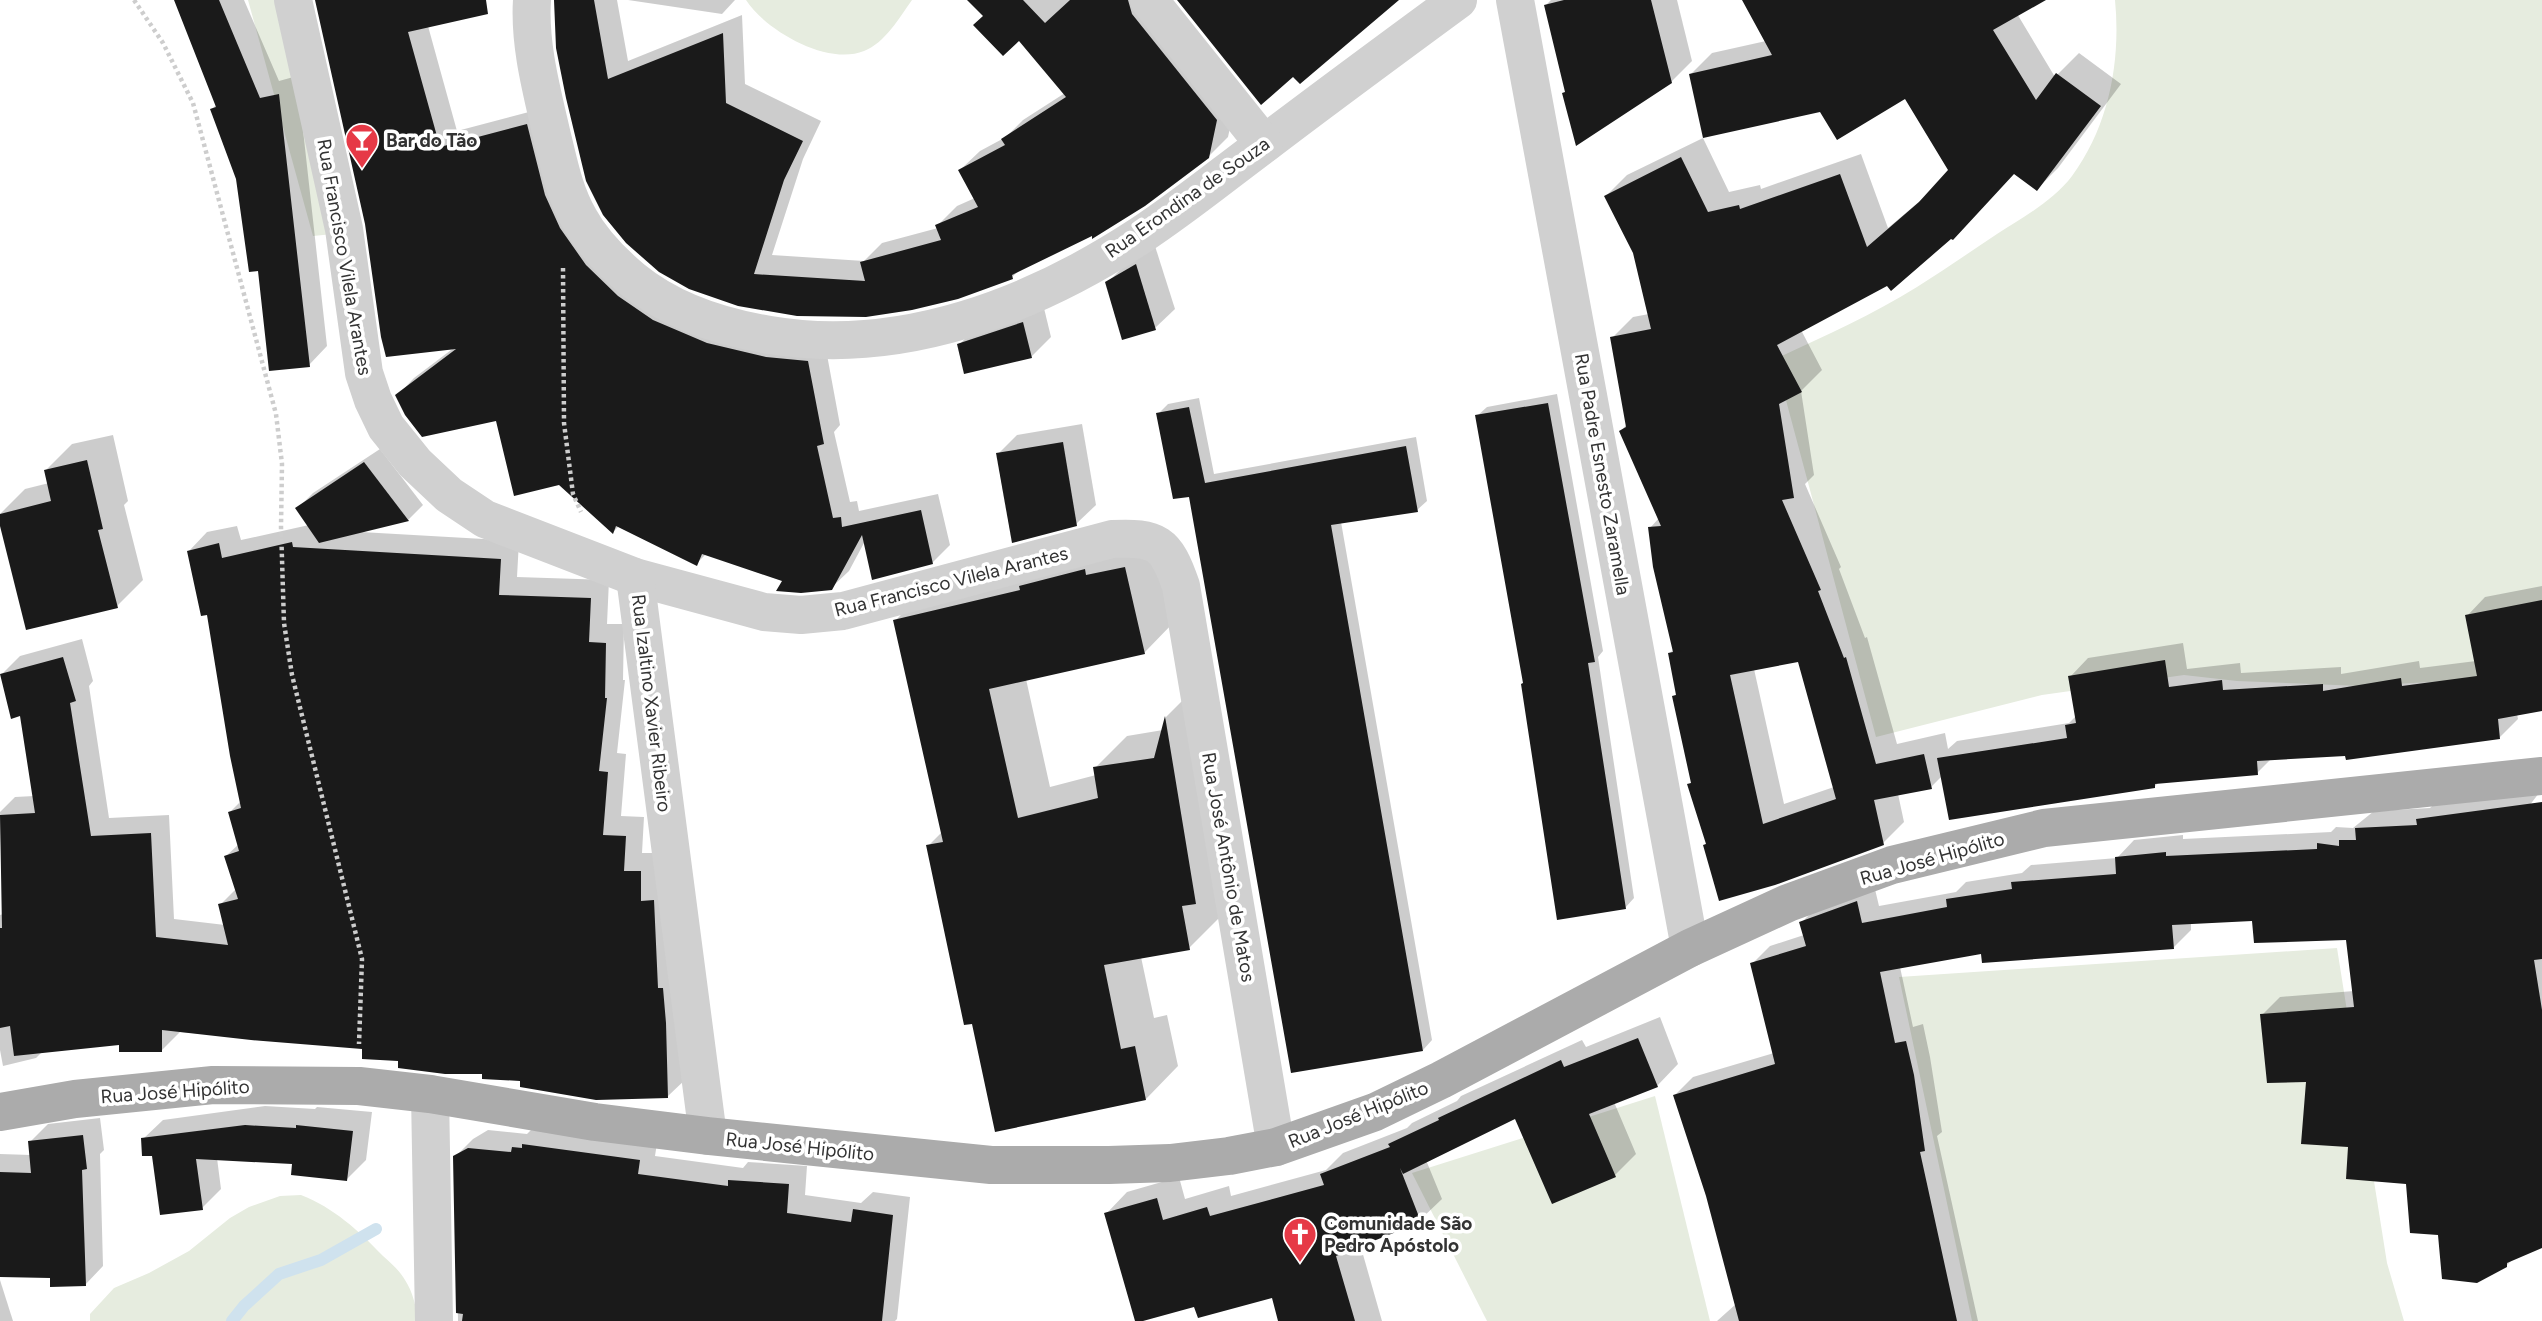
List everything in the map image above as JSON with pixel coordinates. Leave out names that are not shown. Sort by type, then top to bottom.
[{"type":"main road","name":"Rua José Hipólito","points":[[0,1112],[75,1099],[214,1085],[359,1086],[430,1094],[594,1122],[991,1165],[1170,1163],[1276,1147],[1375,1112],[1690,948],[1788,904],[1892,865],[2044,828],[2542,776]]},
{"type":"street","name":"Rua Francisco Vilela Arantes","points":[[293,0],[344,229],[364,373],[373,400],[386,427],[423,471],[449,495],[485,519],[635,577],[764,612],[801,615],[843,611],[1112,539],[1141,537],[1166,552],[1173,562],[1181,586]]},
{"type":"street","name":"Rua Erondina de Souza","points":[[532,0],[532,32],[541,86],[566,193],[580,221],[599,247],[650,294],[677,308],[715,323],[795,339],[870,339],[932,329],[985,313],[1061,282],[1141,235],[1458,0]]},
{"type":"street","points":[[1149,0],[1264,144]]},
{"type":"street","name":"Rua Padre Esnesto Zaramella","points":[[1515,0],[1690,948]]},
{"type":"street","name":"Rua Izaltino Xavier Ribeiro","points":[[635,577],[708,1136]]},
{"type":"street","name":"Rua José Antônio de Matos","points":[[1181,586],[1276,1147]]},
{"type":"street","points":[[430,1094],[433,1311]]},
{"type":"path","points":[[134,0],[163,43],[192,103],[276,414],[282,464],[284,623],[292,675],[362,959],[359,1086]]},
{"type":"path","points":[[563,266],[564,423],[573,494],[583,516]]},
{"type":"shaded area","points":[[248,0],[290,0],[343,233],[313,236]]},
{"type":"shaded area","points":[[746,0],[912,0],[891,29],[872,47],[849,54],[833,54],[816,50],[783,34],[755,12]]},
{"type":"shaded area","points":[[2115,0],[2542,0],[2542,663],[2481,679],[2361,686],[2237,681],[2184,675],[2042,695],[1876,737],[1775,359],[1865,316],[1917,287],[2037,208],[2064,185],[2085,157],[2110,92],[2116,46]]},
{"type":"shaded area","points":[[2337,948],[2387,1263],[2404,1321],[1972,1321],[1899,977]]},
{"type":"shaded area","points":[[1655,1096],[1710,1321],[1487,1321],[1412,1173]]},
{"type":"shaded area","points":[[301,1195],[324,1206],[345,1221],[395,1267],[410,1290],[418,1321],[90,1321],[90,1314],[114,1288],[189,1251],[230,1218],[249,1207],[280,1196]]},
{"type":"building","points":[[174,0],[219,0],[260,98],[279,94],[310,367],[269,371],[258,271],[249,272],[236,179],[210,109],[216,107]]},
{"type":"building","points":[[315,0],[486,0],[488,14],[408,32],[440,147],[527,124],[545,195],[560,228],[586,265],[618,296],[653,320],[707,343],[766,357],[808,361],[824,444],[817,446],[833,518],[841,517],[842,527],[921,510],[933,564],[872,580],[862,535],[832,590],[801,593],[776,591],[782,581],[702,554],[697,566],[616,526],[613,534],[559,485],[514,496],[496,421],[422,437],[405,415],[395,395],[456,349],[386,357],[365,224]]},
{"type":"building","points":[[554,0],[594,0],[608,79],[723,33],[726,103],[803,141],[784,180],[754,274],[865,281],[860,262],[941,240],[935,225],[978,207],[958,170],[1005,145],[1001,139],[1066,97],[1019,41],[1003,56],[973,25],[983,16],[967,0],[1023,0],[1045,23],[1070,0],[1128,0],[1132,14],[1217,120],[1209,158],[1145,206],[1092,239],[1092,236],[1012,275],[1013,279],[958,299],[866,317],[797,316],[738,306],[689,289],[659,272],[626,243],[603,215],[586,181],[566,98],[556,48]]},
{"type":"building","points":[[1177,0],[1399,0],[1300,84],[1293,77],[1261,105]]},
{"type":"building","points":[[1564,0],[1651,0],[1672,83],[1576,146],[1544,5]]},
{"type":"building","points":[[1742,0],[2046,0],[1993,30],[2036,100],[2056,73],[2101,106],[2037,191],[2014,174],[1953,240],[1891,291],[1887,286],[1777,345],[1802,392],[1779,404],[1794,498],[1782,500],[1821,590],[1818,591],[1844,658],[1846,657],[1876,764],[1924,754],[1932,789],[1874,800],[1884,845],[1775,885],[1719,901],[1703,845],[1706,844],[1687,784],[1691,783],[1672,696],[1676,695],[1668,653],[1673,652],[1653,567],[1648,527],[1661,526],[1619,431],[1626,427],[1610,337],[1651,329],[1633,253],[1604,196],[1681,157],[1708,212],[1739,205],[1740,209],[1840,174],[1867,247],[1919,202],[1948,170],[1905,99],[1837,140],[1820,112],[1703,138],[1689,74],[1772,55]],"holes":[[[1798,662],[1836,799],[1763,824],[1730,675]]]},
{"type":"building","points":[[1136,264],[1156,330],[1122,340],[1105,282]]},
{"type":"building","points":[[1023,322],[1032,358],[964,374],[957,344]]},
{"type":"building","points":[[1548,403],[1595,662],[1588,663],[1626,909],[1557,920],[1521,684],[1523,683],[1475,415]]},
{"type":"building","points":[[1189,407],[1205,483],[1406,446],[1418,512],[1331,525],[1423,1051],[1291,1073],[1189,497],[1173,499],[1156,413]]},
{"type":"building","points":[[1063,442],[1077,526],[1012,543],[996,453]]},
{"type":"building","points":[[87,460],[103,529],[98,530],[118,608],[26,630],[0,526],[0,514],[51,501],[44,470]]},
{"type":"building","points":[[364,462],[409,521],[319,543],[295,508]]},
{"type":"building","points":[[292,542],[293,547],[501,559],[499,595],[591,598],[589,642],[606,643],[607,698],[599,771],[608,772],[603,835],[626,836],[624,871],[641,871],[641,901],[654,900],[658,988],[663,988],[666,1023],[668,1098],[596,1100],[520,1087],[520,1081],[482,1079],[482,1074],[445,1074],[398,1068],[398,1061],[362,1059],[362,1049],[162,1030],[162,1052],[119,1052],[119,1045],[14,1056],[10,1026],[0,1028],[0,815],[35,813],[20,716],[11,719],[0,674],[63,657],[76,701],[70,703],[91,836],[151,833],[156,937],[228,945],[218,904],[238,899],[224,856],[239,851],[228,812],[241,808],[207,615],[201,616],[187,551],[219,543],[222,558]]},
{"type":"building","points":[[1125,567],[1145,654],[989,689],[1018,818],[1098,798],[1093,767],[1154,758],[1165,716],[1196,904],[1182,906],[1190,950],[1104,965],[1121,1049],[1135,1046],[1146,1100],[995,1132],[972,1024],[964,1025],[926,845],[943,842],[893,620],[1020,590],[1019,586],[1085,569],[1086,575]]},
{"type":"building","points":[[2542,600],[2542,711],[2498,719],[2500,739],[2346,760],[2345,756],[2257,761],[2258,775],[2155,784],[2155,788],[1949,820],[1937,758],[2067,738],[2065,725],[2076,723],[2068,676],[2165,660],[2169,687],[2222,680],[2223,690],[2323,684],[2323,691],[2401,678],[2402,686],[2477,676],[2465,615]]},
{"type":"building","points":[[2542,802],[2542,959],[2534,960],[2542,1010],[2542,1248],[2507,1263],[2507,1267],[2477,1283],[2442,1279],[2438,1235],[2410,1233],[2406,1184],[2346,1179],[2348,1147],[2301,1144],[2306,1082],[2267,1083],[2260,1014],[2354,1007],[2346,940],[2254,943],[2252,921],[2172,925],[2174,949],[1982,963],[1981,954],[1880,972],[1895,1043],[1906,1041],[1914,1075],[1925,1151],[1920,1152],[1957,1321],[1739,1321],[1706,1196],[1673,1095],[1775,1064],[1750,963],[1806,946],[1799,922],[1857,901],[1862,923],[1947,907],[1946,899],[2012,889],[2011,882],[2116,874],[2115,857],[2166,852],[2166,856],[2317,849],[2317,843],[2339,846],[2339,840],[2356,840],[2355,828],[2417,825],[2416,819]]},
{"type":"building","points":[[1638,1038],[1658,1087],[1589,1114],[1616,1177],[1552,1204],[1515,1119],[1403,1174],[1400,1168],[1421,1222],[1336,1256],[1355,1321],[1278,1321],[1272,1298],[1198,1318],[1194,1307],[1135,1321],[1104,1213],[1157,1198],[1163,1220],[1207,1207],[1210,1216],[1324,1185],[1320,1174],[1390,1147],[1388,1144],[1439,1120],[1438,1118],[1561,1060],[1564,1067]]},
{"type":"building","points":[[245,1125],[296,1128],[296,1125],[353,1131],[347,1181],[291,1175],[292,1164],[196,1159],[203,1210],[160,1215],[152,1156],[142,1156],[141,1138]]},
{"type":"building","points":[[83,1135],[87,1169],[82,1170],[86,1286],[50,1287],[50,1278],[0,1277],[0,1172],[31,1173],[28,1141]]},
{"type":"building","points":[[522,1144],[640,1160],[638,1174],[728,1186],[728,1180],[789,1184],[787,1213],[851,1222],[853,1209],[893,1215],[882,1321],[462,1321],[463,1314],[456,1313],[453,1156],[468,1148],[511,1152],[512,1147],[522,1148]]},
{"type":"waterway","points":[[232,1321],[244,1306],[279,1274],[321,1260],[376,1229]]},
{"type":"place","name":"Bar do Tão","points":[[362,170]]},
{"type":"place","name":"Comunidade São Pedro Apóstolo","points":[[1300,1264]]}]
